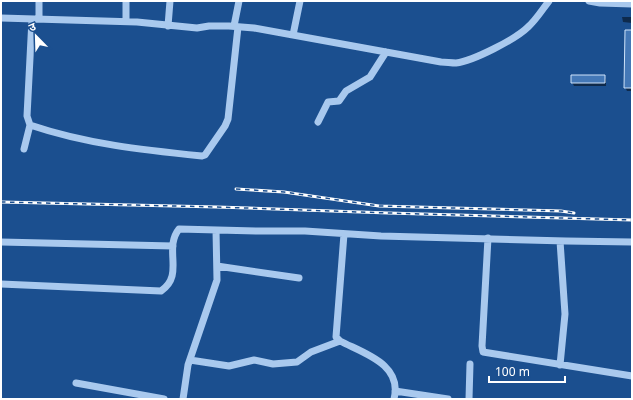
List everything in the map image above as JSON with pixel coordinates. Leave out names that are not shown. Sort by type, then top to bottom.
[{"type":"street","points":[[24,149],[30,125],[27,116],[39,1]]},
{"type":"street","points":[[126,1],[126,21]]},
{"type":"street","points":[[168,26],[170,1]]},
{"type":"street","points":[[30,125],[92,142],[145,150],[202,156],[205,155],[225,126],[228,119],[239,1]]},
{"type":"street","points":[[293,35],[300,1]]},
{"type":"street","points":[[1,18],[126,21],[197,28],[209,26],[236,26],[441,62],[456,63],[490,50],[519,35],[534,21],[549,1]]},
{"type":"street","points":[[590,1],[600,3],[632,4]]},
{"type":"street","points":[[318,122],[328,102],[339,101],[346,92],[370,77],[386,52]]},
{"type":"street","points":[[1,284],[161,291],[167,287],[173,279],[173,240],[179,228],[305,231],[344,234],[560,241],[632,242]]},
{"type":"street","points":[[183,399],[184,384],[190,360],[217,280],[218,266],[216,230]]},
{"type":"street","points":[[344,234],[336,337],[340,341],[382,362],[393,378],[395,391],[394,399]]},
{"type":"street","points":[[488,238],[482,350],[486,353],[632,376]]},
{"type":"street","points":[[560,241],[565,314],[560,365]]},
{"type":"street","points":[[1,242],[173,246]]},
{"type":"street","points":[[218,266],[299,278]]},
{"type":"street","points":[[190,360],[229,366],[254,360],[275,364],[297,362],[311,352],[340,341]]},
{"type":"street","points":[[469,399],[470,364]]},
{"type":"street","points":[[76,382],[164,399]]},
{"type":"street","points":[[395,391],[448,399]]},
{"type":"building","points":[[625,30],[632,30],[632,88],[624,88]]},
{"type":"building","points":[[571,75],[605,75],[605,83],[571,83]]},
{"type":"railway","points":[[236,189],[284,192],[379,206],[561,211],[574,213]]},
{"type":"railway","points":[[1,202],[632,220]]}]
